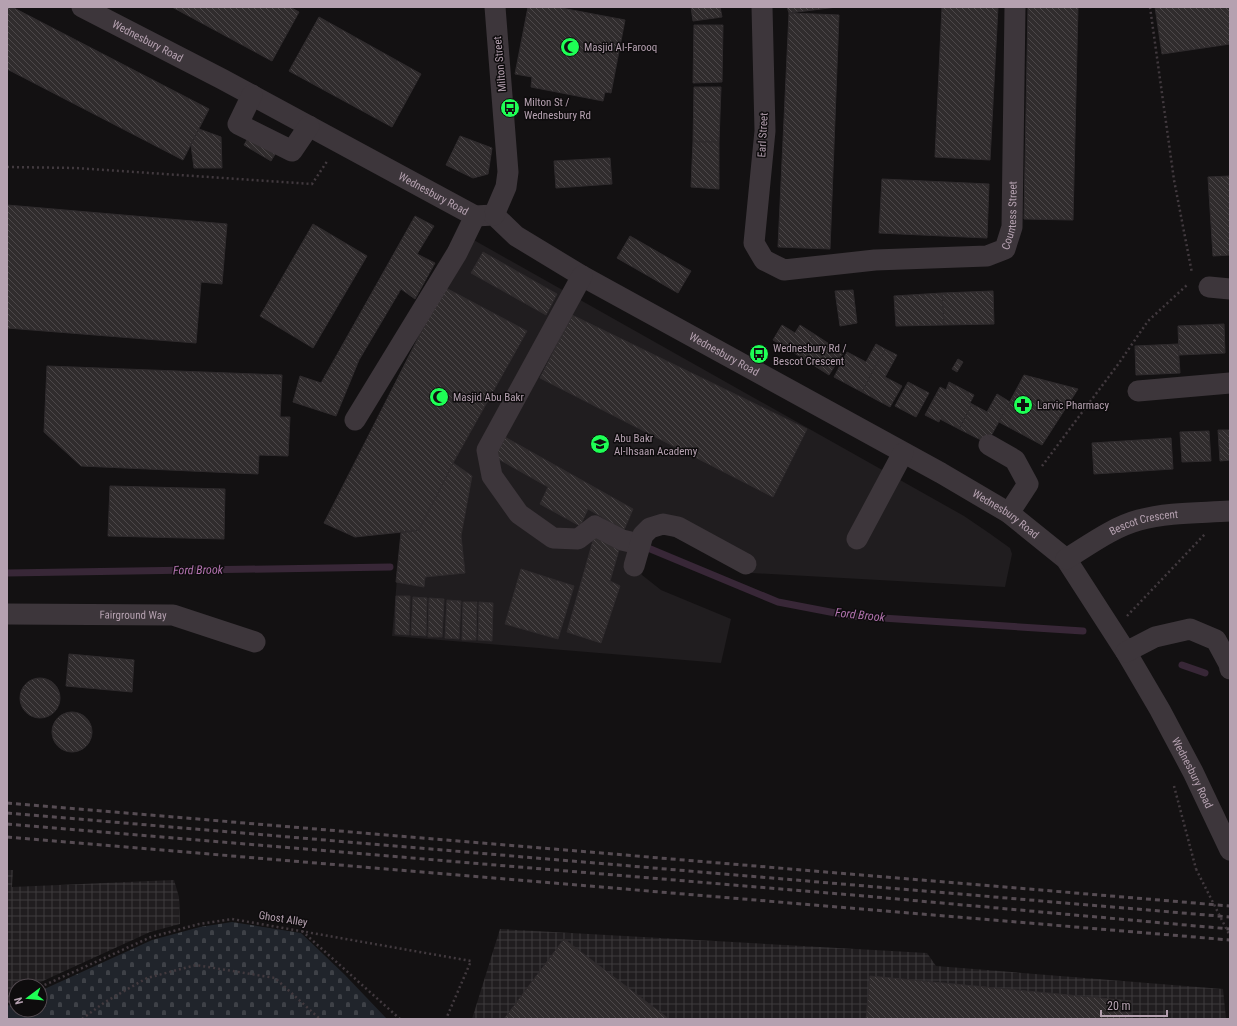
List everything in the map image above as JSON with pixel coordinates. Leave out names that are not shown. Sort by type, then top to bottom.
[{"type":"street","name":"Wednesbury Road","points":[[82,7],[252,95],[340,143],[484,216],[582,276],[910,456],[1009,513],[1066,559],[1126,652],[1193,772],[1230,850]]},
{"type":"street","name":"Milton Street","points":[[356,420],[457,253],[506,187],[508,172],[494,7]]},
{"type":"street","name":"Earl Street","points":[[762,7],[765,131],[754,243],[764,260]]},
{"type":"street","name":"Countess Street","points":[[764,260],[784,270],[875,260],[987,256],[1005,249],[1012,227],[1014,7]]},
{"type":"street","points":[[252,95],[238,124],[292,151],[309,126]]},
{"type":"street","points":[[582,276],[487,450],[492,476],[519,514],[553,538],[578,539],[596,526],[622,540],[639,544]]},
{"type":"street","points":[[1202,283],[1230,289]]},
{"type":"street","points":[[1138,391],[1230,383]]},
{"type":"street","points":[[990,445],[1015,460],[1028,484],[1009,513]]},
{"type":"street","points":[[863,542],[910,456]]},
{"type":"street","name":"Bescot Crescent","points":[[1066,559],[1106,534],[1138,520],[1170,515],[1229,511]]},
{"type":"street","points":[[634,566],[639,544],[643,535],[650,528],[663,524],[678,526],[746,564]]},
{"type":"street","name":"Fairground Way","points":[[7,614],[173,616],[255,642]]},
{"type":"street","points":[[1126,652],[1155,637],[1190,629],[1216,640],[1230,669]]},
{"type":"path","points":[[1150,7],[1174,180],[1202,283]]},
{"type":"path","points":[[7,167],[76,168],[312,184],[340,143]]},
{"type":"path","points":[[1028,484],[1119,363],[1148,321],[1188,284]]},
{"type":"path","points":[[1113,631],[1229,511]]},
{"type":"path","points":[[1196,869],[1230,936]]},
{"type":"path","name":"Ghost Alley","points":[[48,983],[151,937],[199,924],[232,919],[471,961],[446,1019]]},
{"type":"path","points":[[301,930],[400,1019]]},
{"type":"path","points":[[82,1019],[105,1002],[147,978],[196,965],[276,978],[320,1019]]},
{"type":"shaded area","name":"Abu Bakr Al-Ihsaan Academy","points":[[472,239],[964,516],[1010,548],[1012,554],[1005,587],[752,573],[661,531],[649,533],[637,567],[642,575],[661,590],[731,619],[721,663],[392,636],[401,533],[355,537],[324,523]]},
{"type":"shaded area","points":[[7,870],[13,870],[12,887],[174,880],[179,897],[180,924],[150,932],[48,979],[8,978],[7,998]]},
{"type":"shaded area","points":[[500,929],[927,953],[936,966],[1223,989],[1226,1019],[472,1019]]},
{"type":"green space","points":[[232,922],[301,933],[344,974],[387,1019],[7,1019],[8,1006],[8,1018],[48,1018],[48,987],[152,940],[200,927]]},
{"type":"building","points":[[7,7],[12,7],[209,109],[183,160],[7,69]]},
{"type":"building","points":[[172,7],[290,7],[299,12],[272,61]]},
{"type":"building","name":"Masjid Al-Farooq","points":[[528,7],[556,7],[625,20],[611,93],[605,92],[603,101],[531,87],[532,77],[515,74]]},
{"type":"building","points":[[691,7],[720,7],[722,17],[693,21]]},
{"type":"building","points":[[787,7],[837,7],[789,13]]},
{"type":"building","points":[[942,7],[998,7],[990,160],[935,157]]},
{"type":"building","points":[[1028,7],[1078,7],[1073,220],[1024,219]]},
{"type":"building","points":[[1155,7],[1230,7],[1230,44],[1162,54]]},
{"type":"building","points":[[789,13],[839,15],[830,249],[778,247]]},
{"type":"building","points":[[319,17],[421,74],[392,127],[289,71]]},
{"type":"building","points":[[694,25],[723,25],[722,82],[693,83]]},
{"type":"building","points":[[694,87],[721,87],[719,142],[693,142]]},
{"type":"building","points":[[199,129],[221,137],[222,168],[194,168],[191,145]]},
{"type":"building","points":[[252,131],[280,146],[271,161],[244,145]]},
{"type":"building","points":[[460,136],[492,148],[488,174],[473,178],[446,165]]},
{"type":"building","points":[[693,142],[719,142],[719,189],[691,187]]},
{"type":"building","points":[[610,158],[612,184],[556,188],[554,161]]},
{"type":"building","points":[[1230,176],[1230,255],[1213,256],[1208,177]]},
{"type":"building","points":[[882,179],[989,184],[987,238],[879,233]]},
{"type":"building","points":[[7,205],[227,224],[222,284],[201,282],[196,343],[7,328]]},
{"type":"building","points":[[415,216],[434,226],[417,254],[435,263],[415,299],[401,289],[359,360],[336,416],[293,402],[300,376],[321,383]]},
{"type":"building","points":[[313,224],[367,256],[313,348],[260,316]]},
{"type":"building","points":[[630,236],[691,271],[678,293],[617,258]]},
{"type":"building","points":[[483,252],[557,294],[546,315],[471,273]]},
{"type":"building","name":"Masjid Abu Bakr","points":[[444,287],[527,331],[453,463],[419,530],[355,537],[324,523]]},
{"type":"building","points":[[853,290],[857,323],[840,326],[835,291]]},
{"type":"building","points":[[993,291],[994,324],[944,325],[942,293]]},
{"type":"building","points":[[942,293],[944,325],[896,326],[894,296]]},
{"type":"building","points":[[572,315],[807,429],[773,497],[540,378]]},
{"type":"building","points":[[1224,324],[1225,353],[1179,355],[1178,326]]},
{"type":"building","points":[[782,325],[795,333],[800,325],[814,334],[799,356],[773,340]]},
{"type":"building","points":[[814,334],[843,353],[829,375],[799,356]]},
{"type":"building","points":[[876,344],[885,349],[862,392],[834,377],[847,352],[866,362]]},
{"type":"building","points":[[1178,344],[1180,373],[1136,375],[1135,346]]},
{"type":"building","points":[[885,349],[897,355],[885,377],[902,386],[890,407],[862,392]]},
{"type":"building","points":[[958,359],[963,362],[957,372],[952,369]]},
{"type":"building","points":[[47,366],[282,375],[280,417],[290,417],[288,456],[259,455],[258,474],[81,466],[44,432]]},
{"type":"building","points":[[1024,375],[1078,389],[1042,445],[999,422]]},
{"type":"building","points":[[908,382],[929,393],[916,417],[895,406]]},
{"type":"building","points":[[949,382],[974,395],[970,403],[972,404],[959,429],[940,419],[939,422],[925,415],[940,387],[946,390]]},
{"type":"building","points":[[997,394],[1010,402],[987,443],[959,429],[972,404],[987,412]]},
{"type":"building","points":[[1218,430],[1230,430],[1230,460],[1220,461]]},
{"type":"building","points":[[1209,431],[1211,461],[1182,462],[1180,432]]},
{"type":"building","points":[[503,436],[633,509],[624,530],[588,509],[580,526],[540,504],[548,487],[493,456]]},
{"type":"building","points":[[1171,438],[1173,469],[1094,474],[1092,443]]},
{"type":"building","points":[[453,463],[472,476],[461,536],[465,573],[425,577],[424,587],[396,582],[401,533],[419,530]]},
{"type":"building","points":[[110,486],[225,489],[224,539],[108,536]]},
{"type":"building","points":[[594,537],[619,550],[610,581],[620,586],[601,643],[567,632]]},
{"type":"building","points":[[521,569],[574,586],[558,639],[505,624]]},
{"type":"building","points":[[396,596],[410,596],[409,635],[395,634]]},
{"type":"building","points":[[413,597],[427,598],[426,636],[411,635]]},
{"type":"building","points":[[429,598],[444,599],[442,637],[428,637]]},
{"type":"building","points":[[447,600],[461,601],[459,639],[445,638]]},
{"type":"building","points":[[463,602],[477,602],[476,640],[462,640]]},
{"type":"building","points":[[479,602],[493,603],[492,641],[478,640]]},
{"type":"building","points":[[69,654],[134,660],[132,692],[66,686]]},
{"type":"building","points":[[44,678],[51,681],[57,687],[60,698],[59,706],[51,715],[44,718],[36,718],[29,715],[21,706],[20,694],[23,687],[32,679]]},
{"type":"building","points":[[76,712],[83,715],[89,721],[92,732],[91,740],[83,749],[76,752],[68,752],[61,749],[53,740],[52,728],[55,721],[64,713]]},
{"type":"building","points":[[564,939],[669,1019],[504,1019]]},
{"type":"building","points":[[870,976],[1132,1001],[1130,1019],[866,1019]]},
{"type":"waterway","name":"Ford Brook","points":[[648,548],[778,602],[851,616],[1083,631]]},
{"type":"waterway","name":"Ford Brook","points":[[7,573],[390,567]]},
{"type":"waterway","name":"Ford Brook","points":[[1182,665],[1205,673]]},
{"type":"railway","points":[[7,803],[1230,906]]},
{"type":"railway","points":[[7,813],[1230,917]]},
{"type":"railway","points":[[7,824],[853,895],[1230,929]]},
{"type":"railway","points":[[7,837],[1230,940]]},
{"type":"place","name":"Masjid Al-Farooq","points":[[570,47]]},
{"type":"place","name":"Milton St / Wednesbury Rd","points":[[510,108]]},
{"type":"place","name":"Wednesbury Rd / Bescot Crescent","points":[[759,354]]},
{"type":"place","name":"Masjid Abu Bakr","points":[[439,397]]},
{"type":"place","name":"Larvic Pharmacy","points":[[1023,405]]},
{"type":"place","name":"Abu Bakr Al-Ihsaan Academy","points":[[600,444]]}]
